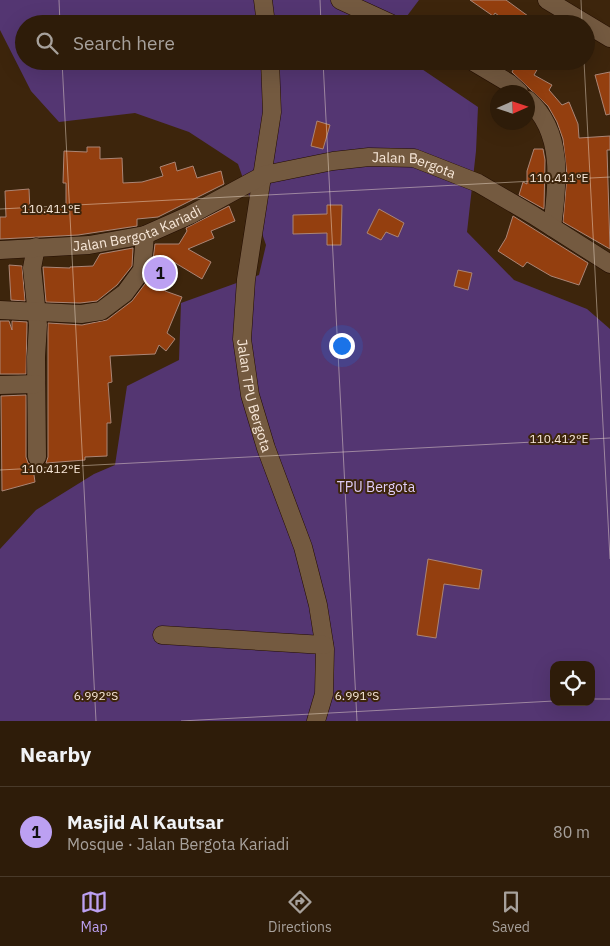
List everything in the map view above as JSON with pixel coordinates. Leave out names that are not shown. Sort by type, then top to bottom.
[{"type":"street","points":[[263,0],[265,15]]},
{"type":"street","points":[[340,0],[372,15]]},
{"type":"street","points":[[547,0],[572,15]]},
{"type":"street","points":[[595,29],[610,38]]},
{"type":"street","name":"Jalan TPU Bergota","points":[[270,70],[272,112],[264,176],[246,280],[242,339],[250,394],[266,448],[304,547],[318,605],[324,645],[324,694],[316,721]]},
{"type":"street","points":[[487,70],[511,85]]},
{"type":"street","points":[[535,108],[547,122],[553,143],[556,194],[552,227]]},
{"type":"street","name":"Jalan Bergota","points":[[264,176],[333,161],[369,158],[414,158],[478,183],[610,264]]},
{"type":"street","name":"Jalan Bergota Kariadi","points":[[0,250],[90,245],[145,235],[190,215],[264,176]]},
{"type":"street","points":[[0,310],[81,314],[100,311],[115,301],[135,282],[142,270],[145,235]]},
{"type":"street","points":[[36,247],[32,268],[36,313],[37,457]]},
{"type":"street","points":[[0,385],[36,384]]},
{"type":"street","points":[[162,635],[324,645]]},
{"type":"green space","name":"TPU Bergota","points":[[0,0],[419,0],[408,15],[15,15],[15,60],[0,30]]},
{"type":"green space","name":"TPU Bergota","points":[[20,70],[423,70],[478,107],[476,151],[467,232],[514,280],[587,309],[610,329],[610,721],[0,721],[0,549],[36,510],[94,474],[115,465],[127,386],[179,360],[181,303],[259,275],[266,245],[238,164],[189,132],[135,113],[59,122],[31,91]]},
{"type":"building","points":[[470,0],[506,0],[527,15],[498,15],[495,13],[492,15]]},
{"type":"building","points":[[513,70],[537,70],[534,75],[552,85],[549,90],[562,105],[569,102],[578,124],[579,138],[610,136],[610,150],[607,150],[610,249],[563,222],[567,175],[563,139],[557,122],[548,106],[535,94],[535,85],[526,85],[512,72]]},
{"type":"building","points":[[610,72],[610,114],[606,115],[595,75]]},
{"type":"building","points":[[317,121],[330,125],[323,149],[311,146]]},
{"type":"building","points":[[87,147],[100,147],[100,159],[122,158],[123,183],[142,182],[163,176],[160,167],[175,162],[177,171],[193,166],[197,178],[221,171],[224,184],[158,217],[137,219],[137,226],[78,235],[0,239],[0,217],[6,217],[5,191],[29,189],[30,212],[66,206],[66,183],[63,183],[64,151],[87,152]]},
{"type":"building","points":[[534,149],[543,149],[545,160],[544,209],[519,195],[523,182],[527,184],[527,171]]},
{"type":"building","points":[[327,205],[342,205],[341,245],[327,245],[327,233],[293,234],[293,215],[327,214]]},
{"type":"building","points":[[229,206],[235,221],[211,231],[214,238],[188,249],[211,262],[202,279],[172,261],[165,291],[182,297],[167,333],[175,339],[166,351],[159,345],[155,354],[110,356],[112,382],[108,383],[111,423],[107,423],[107,456],[85,457],[85,460],[46,463],[48,457],[48,323],[82,325],[107,320],[132,301],[151,276],[155,244],[179,244],[187,231],[186,228]]},
{"type":"building","points":[[379,209],[404,223],[398,237],[386,232],[381,240],[367,233]]},
{"type":"building","points":[[513,216],[588,263],[579,285],[551,276],[527,262],[523,267],[498,251],[506,238]]},
{"type":"building","points":[[133,248],[132,266],[117,285],[97,301],[80,303],[46,302],[43,267],[70,268],[93,266],[100,254]]},
{"type":"building","points":[[9,265],[22,266],[25,301],[11,300]]},
{"type":"building","points":[[458,270],[472,273],[468,290],[454,286]]},
{"type":"building","points":[[0,321],[9,321],[12,330],[12,321],[27,322],[26,374],[0,374]]},
{"type":"building","points":[[26,395],[26,457],[28,463],[35,467],[33,468],[35,482],[2,491],[1,396]]},
{"type":"building","points":[[428,559],[482,570],[479,589],[444,584],[436,638],[417,635]]},
{"type":"place","name":"Masjid Al Kautsar","points":[[160,273]]}]
